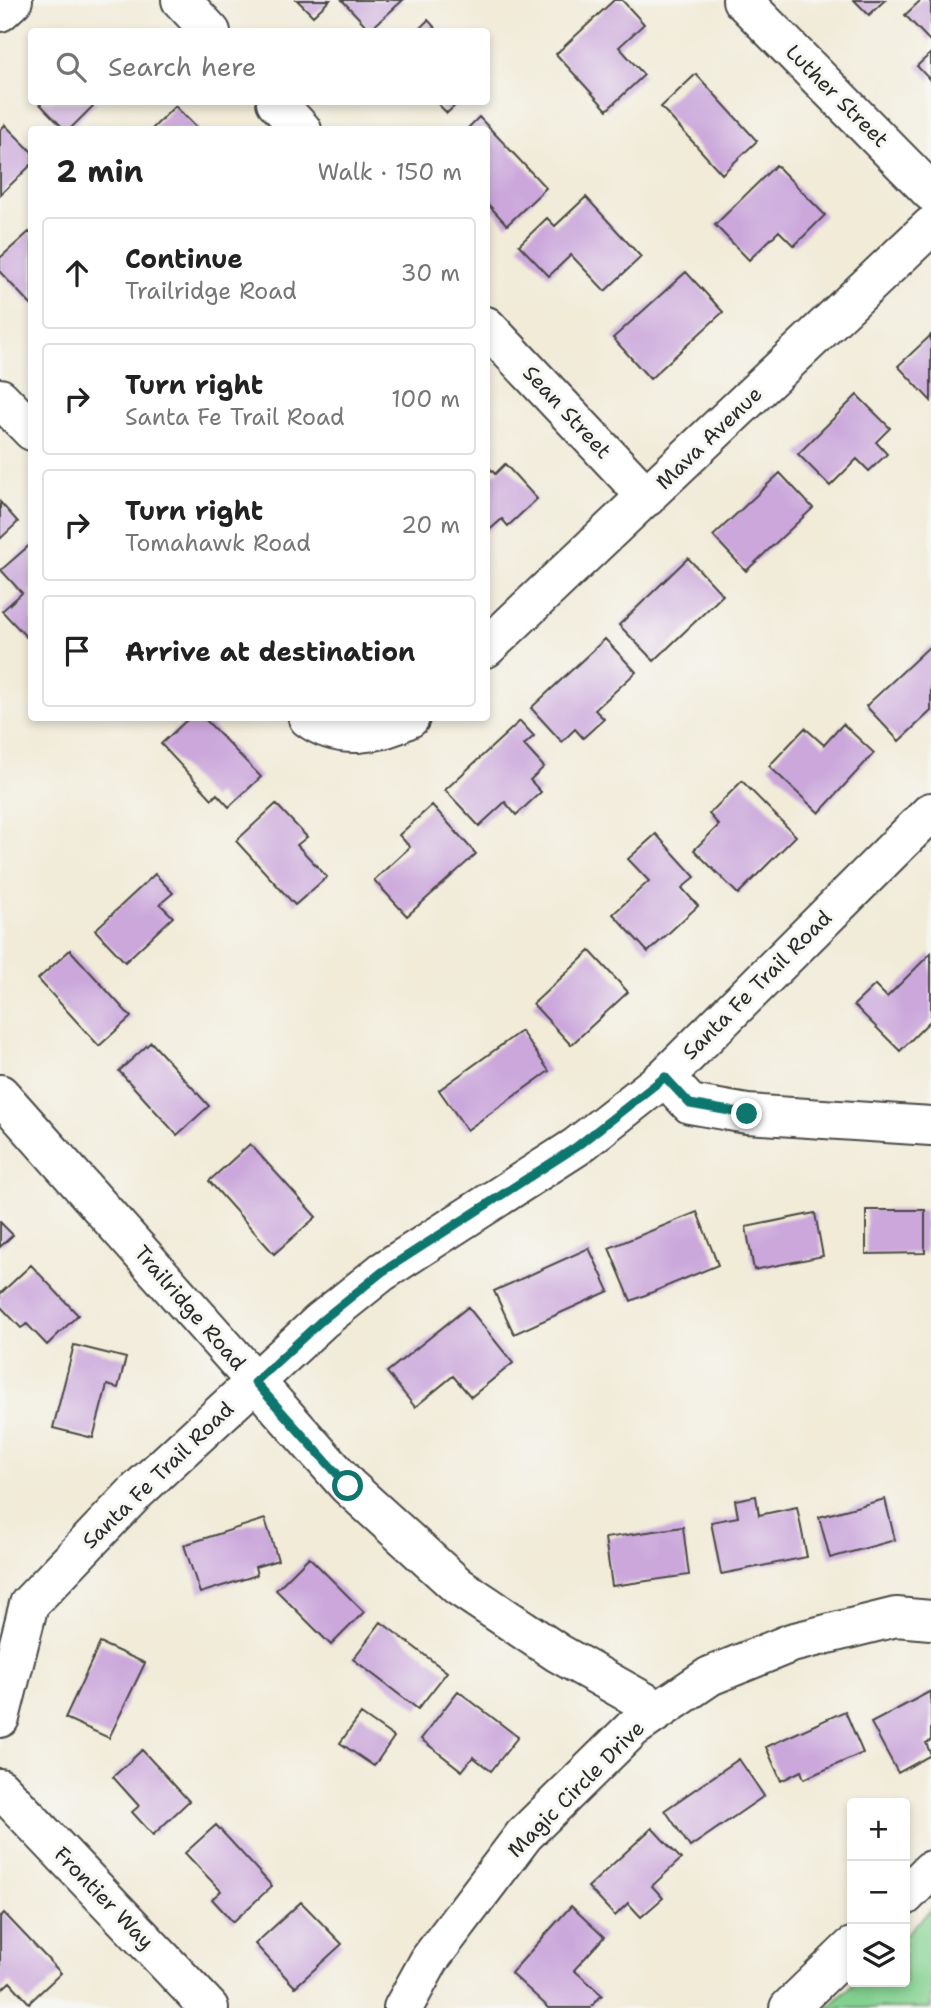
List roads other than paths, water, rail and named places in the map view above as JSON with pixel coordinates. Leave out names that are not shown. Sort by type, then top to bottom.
[{"type":"street","points":[[0,12],[13,0]]},
{"type":"street","points":[[181,0],[207,28]]},
{"type":"street","name":"Luther Street","points":[[742,0],[931,192]]},
{"type":"street","points":[[279,105],[298,126]]},
{"type":"street","name":"Mava Avenue","points":[[490,644],[931,226]]},
{"type":"street","name":"Sean Street","points":[[490,330],[647,497]]},
{"type":"street","points":[[0,398],[28,427]]},
{"type":"street","points":[[312,721],[319,726],[354,734],[390,728],[405,721]]},
{"type":"street","name":"Santa Fe Trail Road","points":[[0,1718],[15,1609],[137,1491],[321,1321],[382,1272],[576,1147],[665,1077],[931,812]]},
{"type":"street","points":[[665,1077],[690,1104],[747,1114],[931,1126]]},
{"type":"street","name":"Trailridge Road","points":[[0,1094],[348,1486],[458,1586],[558,1653],[659,1710]]},
{"type":"street","name":"Magic Circle Drive","points":[[403,2008],[430,1959],[524,1835],[633,1727],[710,1676],[791,1643],[895,1617],[931,1620]]},
{"type":"street","name":"Frontier Way","points":[[0,1788],[209,2008]]},
{"type":"street","points":[[910,1891],[931,1870]]},
{"type":"street","points":[[789,2008],[847,1952]]}]
